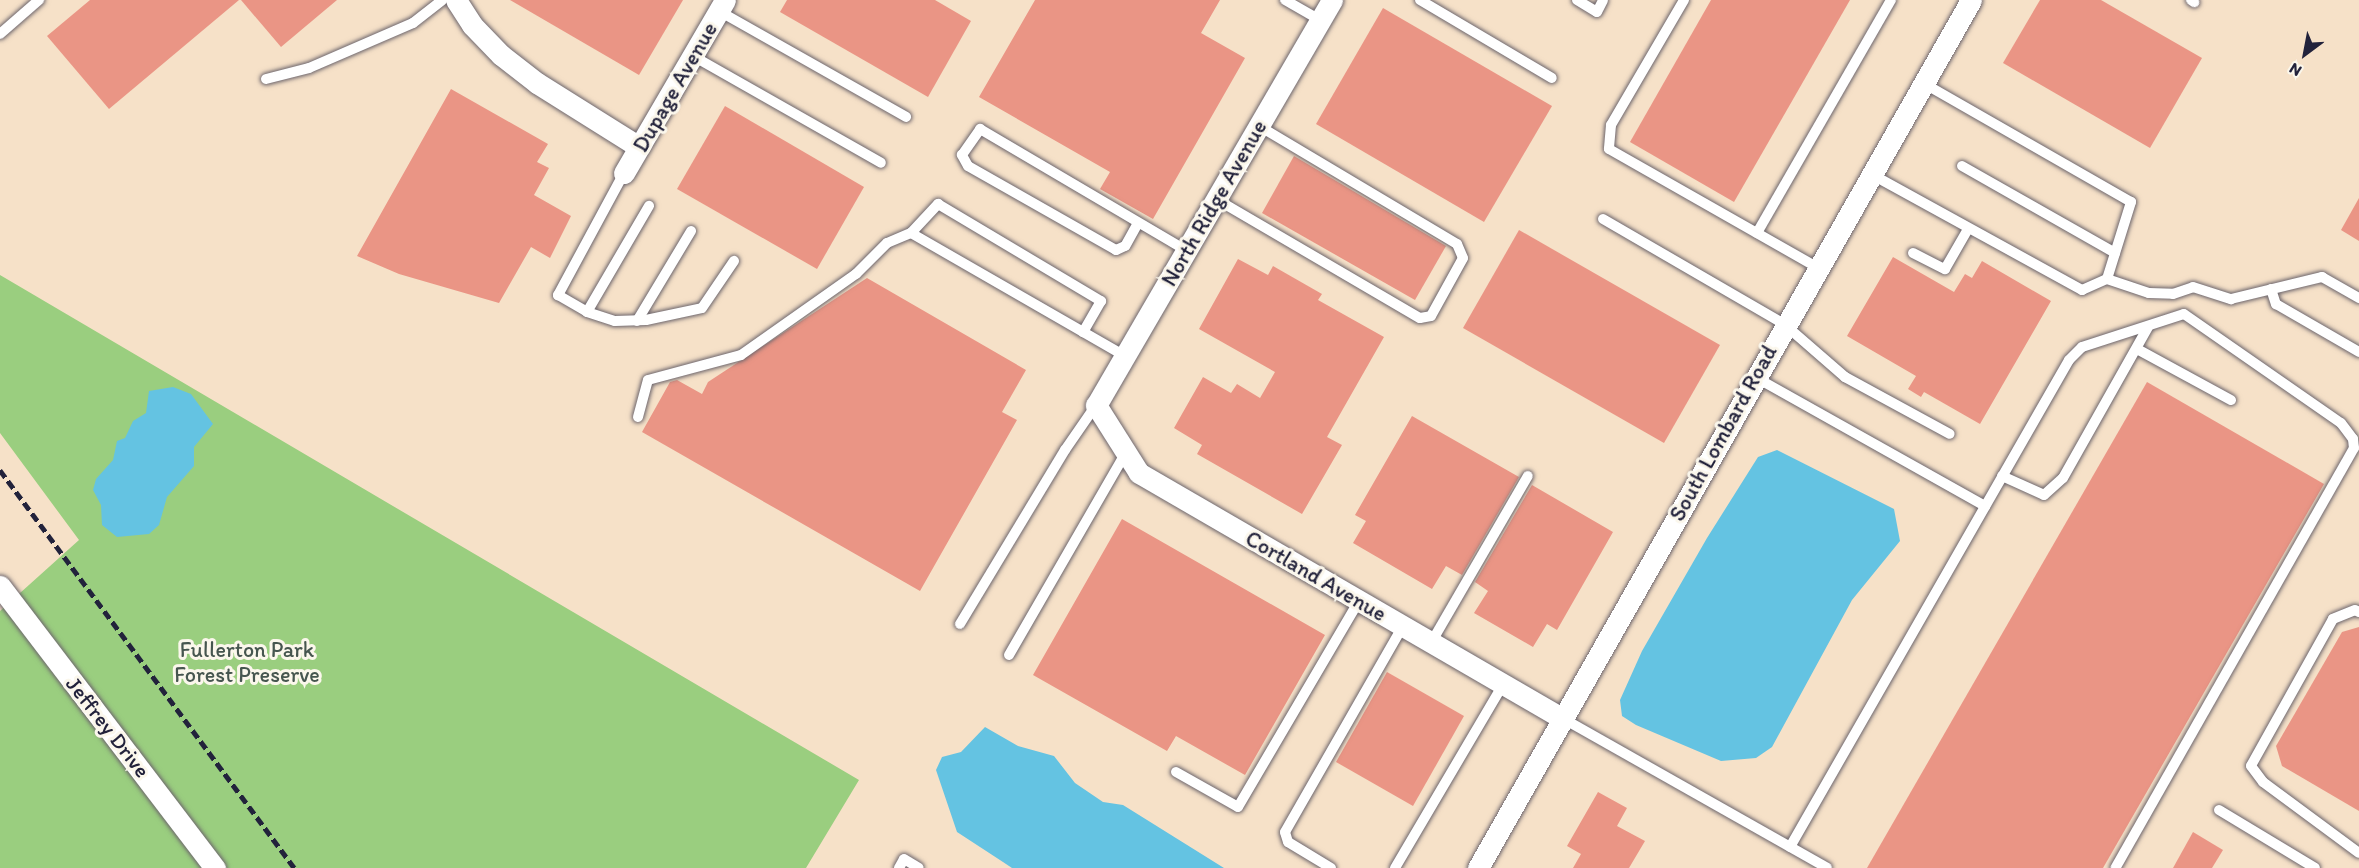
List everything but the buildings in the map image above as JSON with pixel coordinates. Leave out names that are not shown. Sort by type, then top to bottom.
[{"type":"street","points":[[456,0],[472,25],[501,55],[537,83],[639,147]]},
{"type":"street","name":"North Ridge Avenue","points":[[1096,405],[1332,0]]},
{"type":"street","name":"South Lombard Road","points":[[1478,868],[1564,719],[1784,324],[1971,0]]},
{"type":"street","name":"Dupage Avenue","points":[[624,173],[722,5]]},
{"type":"street","name":"Cortland Avenue","points":[[1096,405],[1139,473],[1564,719]]},
{"type":"street","name":"Jeffrey Drive","points":[[0,586],[215,868]]},
{"type":"lane","points":[[0,34],[39,0]]},
{"type":"lane","points":[[266,79],[309,68],[413,23],[442,0]]},
{"type":"lane","points":[[1285,0],[1320,20]]},
{"type":"lane","points":[[1420,0],[1552,78]]},
{"type":"lane","points":[[1577,0],[1597,12],[1604,0]]},
{"type":"lane","points":[[1684,0],[1611,125],[1609,149],[1817,267]]},
{"type":"lane","points":[[1757,233],[1891,0]]},
{"type":"lane","points":[[722,5],[906,117]]},
{"type":"lane","points":[[693,56],[881,163]]},
{"type":"lane","points":[[1923,83],[2132,202],[2107,279]]},
{"type":"lane","points":[[1216,199],[1420,318],[1431,316],[1463,258],[1457,244],[1259,126]]},
{"type":"lane","points":[[1138,223],[1125,246],[1116,250],[968,166],[962,155],[980,129],[1187,251]]},
{"type":"lane","points":[[1962,166],[2115,253]]},
{"type":"lane","points":[[624,173],[558,295],[587,312],[615,321],[638,321],[702,308],[734,261]]},
{"type":"lane","points":[[1870,174],[1968,230],[2082,290],[2107,279],[2149,293],[2173,294],[2193,287],[2230,299],[2322,277],[2359,298]]},
{"type":"lane","points":[[638,417],[648,380],[741,355],[831,292],[887,243],[911,233],[938,204],[1101,301],[1083,332]]},
{"type":"lane","points":[[587,312],[649,206]]},
{"type":"lane","points":[[1603,219],[1784,324],[1845,377],[1950,434]]},
{"type":"lane","points":[[1913,253],[1945,269],[1968,230]]},
{"type":"lane","points":[[638,321],[691,231]]},
{"type":"lane","points":[[911,233],[1125,356]]},
{"type":"lane","points":[[2271,289],[2276,304],[2359,352]]},
{"type":"lane","points":[[1790,847],[2075,352],[2184,314],[2199,321],[2341,423],[2353,439],[2354,448],[2115,868]]},
{"type":"lane","points":[[2002,476],[2044,495],[2063,478],[2148,327]]},
{"type":"lane","points":[[2137,349],[2231,400]]},
{"type":"lane","points":[[1754,377],[1985,506]]},
{"type":"lane","points":[[960,624],[1065,450],[1096,405]]},
{"type":"lane","points":[[1008,655],[1126,452]]},
{"type":"lane","points":[[1431,642],[1528,476]]},
{"type":"lane","points":[[1176,772],[1238,807],[1359,600]]},
{"type":"lane","points":[[2359,612],[2355,610],[2333,619],[2251,766],[2263,782],[2359,853]]},
{"type":"lane","points":[[1331,868],[1288,842],[1285,832],[1403,626]]},
{"type":"lane","points":[[1395,868],[1503,685]]},
{"type":"lane","points":[[1564,719],[1827,868]]},
{"type":"lane","points":[[2219,810],[2315,868]]},
{"type":"lane","points":[[899,868],[904,859],[919,868]]},
{"type":"green space","name":"Fullerton Park Forest Preserve","points":[[0,275],[859,780],[806,868],[0,868],[0,611],[79,540],[0,433]]},
{"type":"water","points":[[173,387],[191,394],[213,424],[194,447],[194,466],[167,497],[159,525],[149,534],[117,537],[102,525],[101,505],[93,490],[96,479],[113,460],[117,441],[125,438],[133,421],[146,413],[149,391]]},
{"type":"water","points":[[1777,450],[1894,509],[1900,541],[1852,600],[1772,747],[1756,758],[1721,761],[1636,725],[1622,716],[1620,700],[1642,651],[1707,538],[1758,457]]},
{"type":"water","points":[[985,727],[1018,746],[1054,756],[1075,783],[1103,802],[1123,805],[1224,868],[1012,868],[957,832],[936,770],[942,757],[961,752]]},
{"type":"railway","points":[[0,470],[295,868]]}]
